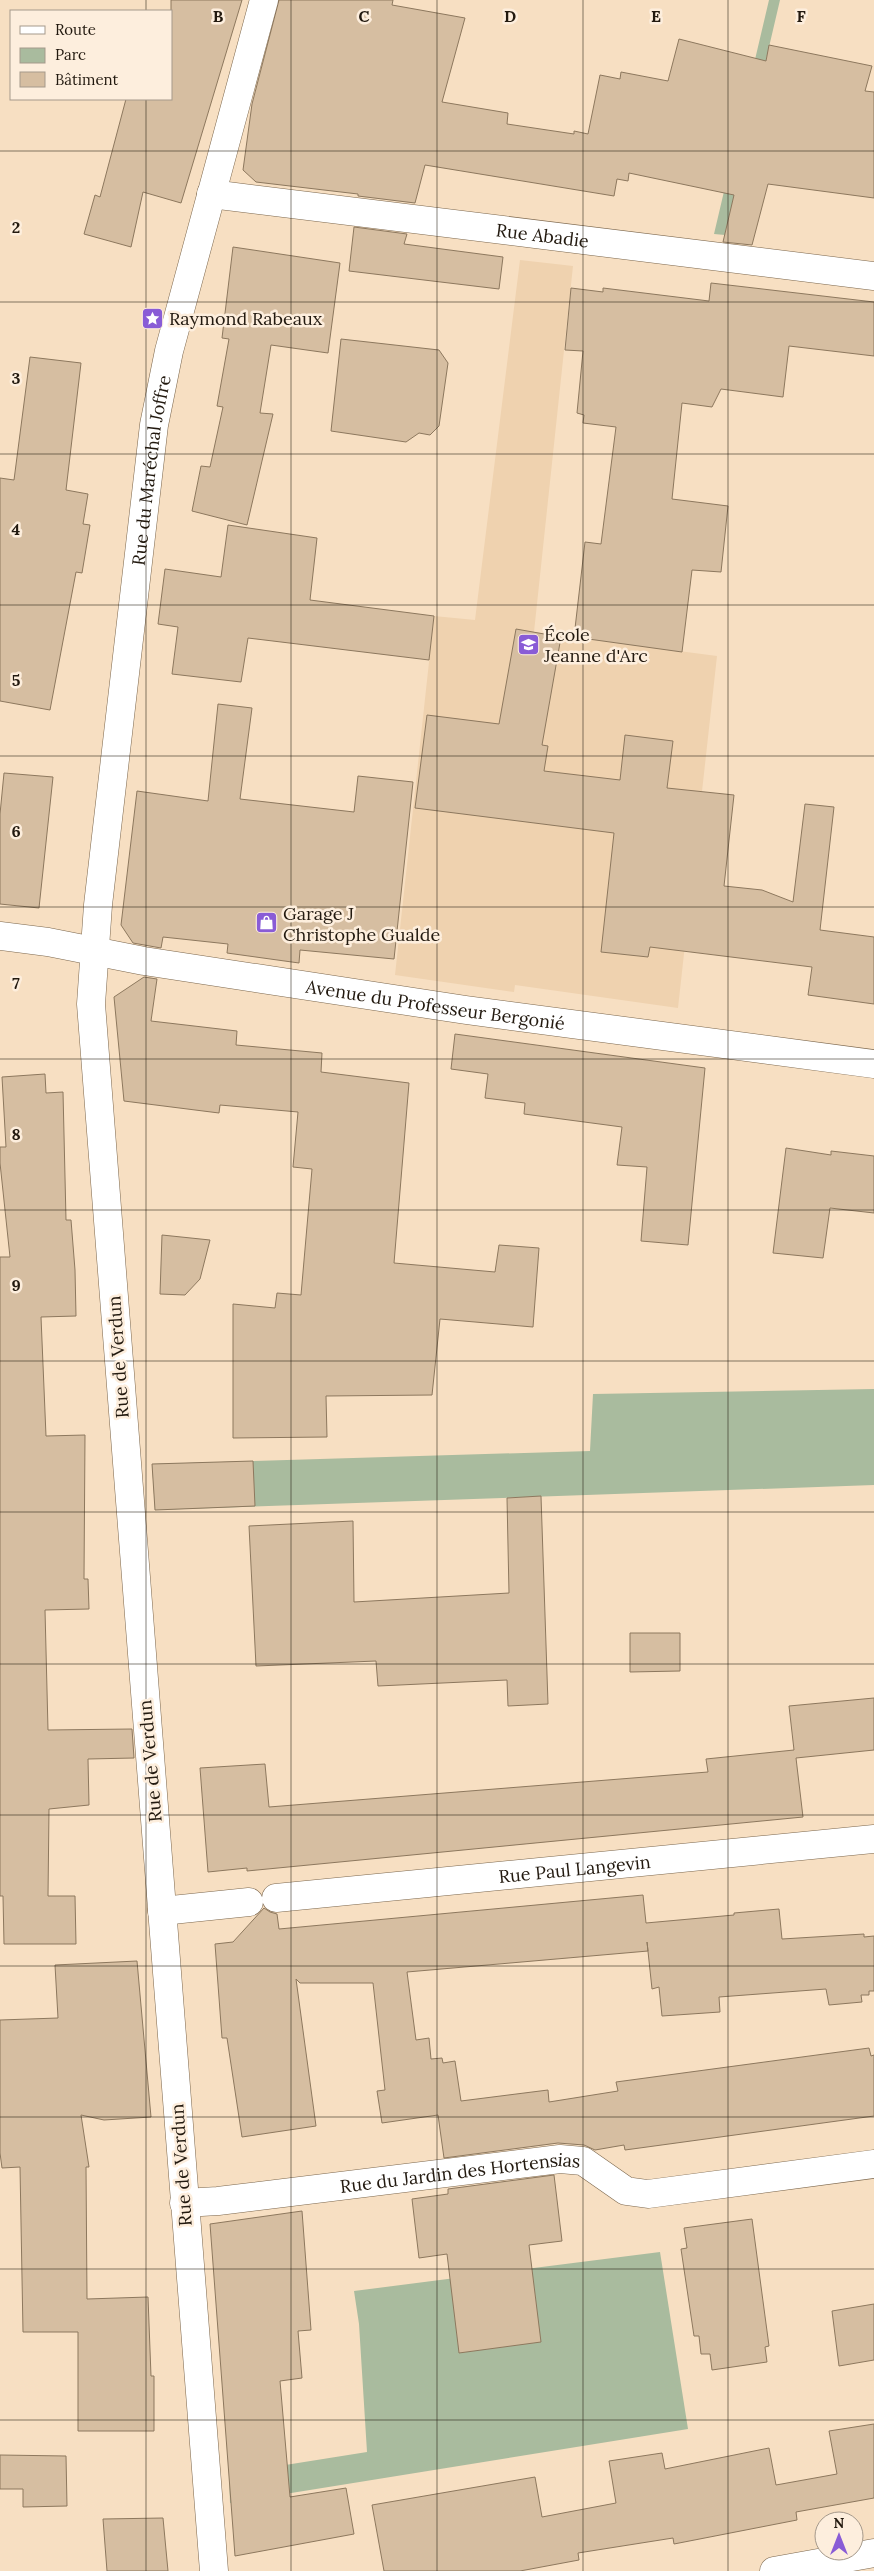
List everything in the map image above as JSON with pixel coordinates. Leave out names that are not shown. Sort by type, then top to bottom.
[{"type":"street","name":"Rue du Maréchal Joffre","points":[[93,951],[154,425],[168,351],[264,0]]},
{"type":"street","name":"Rue Abadie","points":[[211,194],[874,276]]},
{"type":"street","name":"Avenue du Professeur Bergonié","points":[[0,936],[48,942],[144,961],[466,1010],[874,1064]]},
{"type":"street","name":"Rue de Verdun","points":[[93,951],[91,1004],[214,2571]]},
{"type":"street","name":"Rue Paul Langevin","points":[[276,1898],[874,1839]]},
{"type":"street","points":[[162,1911],[249,1902]]},
{"type":"street","name":"Rue du Jardin des Hortensias","points":[[184,2203],[218,2201],[560,2159],[583,2161],[626,2191],[648,2194],[874,2164]]},
{"type":"street","points":[[774,2571],[874,2553]]},
{"type":"shaded area","name":"École Jeanne d'Arc","points":[[520,260],[573,266],[534,632],[717,656],[678,1008],[515,985],[514,992],[395,975],[434,616],[475,620]]},
{"type":"green space","points":[[769,0],[780,0],[725,235],[714,234]]},
{"type":"green space","points":[[874,1389],[874,1485],[155,1510],[152,1464],[590,1451],[593,1394]]},
{"type":"green space","points":[[660,2252],[688,2429],[230,2503],[229,2474],[367,2452],[359,2324],[354,2291]]},
{"type":"building","points":[[171,0],[242,0],[181,203],[143,192],[131,247],[84,234],[95,195],[100,197],[126,100],[172,100]]},
{"type":"building","points":[[279,0],[393,0],[392,5],[465,18],[442,102],[508,113],[507,124],[574,134],[574,131],[588,134],[600,75],[620,79],[621,72],[668,81],[679,39],[766,61],[769,45],[872,66],[865,91],[874,92],[874,198],[768,184],[752,245],[723,242],[734,195],[629,173],[628,181],[617,179],[614,196],[425,165],[415,203],[256,182],[243,170],[252,104]]},
{"type":"building","points":[[354,227],[407,234],[404,244],[503,257],[499,289],[349,271]]},
{"type":"building","points":[[233,247],[340,263],[328,353],[271,345],[260,413],[273,414],[247,525],[192,511],[201,466],[210,467],[223,407],[217,406],[229,339],[222,338]]},
{"type":"building","points":[[711,283],[874,302],[874,356],[789,346],[783,397],[721,389],[712,407],[682,403],[672,499],[728,506],[721,572],[692,570],[682,652],[574,637],[585,542],[601,544],[616,427],[583,423],[584,415],[577,413],[583,351],[565,350],[571,288],[603,292],[603,288],[709,301]]},
{"type":"building","points":[[341,339],[439,350],[448,363],[439,426],[430,435],[419,433],[406,442],[331,431]]},
{"type":"building","points":[[30,357],[81,363],[66,490],[88,494],[83,524],[90,525],[82,573],[76,572],[50,710],[0,701],[0,478],[14,480]]},
{"type":"building","points":[[228,525],[317,538],[310,600],[434,616],[429,660],[248,638],[241,682],[172,674],[178,627],[158,624],[165,569],[221,577]]},
{"type":"building","points":[[516,629],[561,637],[542,745],[548,746],[544,771],[620,780],[625,735],[673,741],[667,788],[734,795],[724,886],[762,890],[793,902],[805,804],[834,807],[820,930],[874,937],[874,1004],[808,995],[812,967],[650,947],[648,957],[601,952],[614,833],[415,808],[427,715],[499,724]]},
{"type":"building","points":[[218,704],[252,708],[240,799],[354,812],[358,776],[413,782],[394,959],[300,950],[299,963],[227,953],[228,944],[163,937],[161,948],[133,943],[121,925],[137,791],[208,801]]},
{"type":"building","points":[[4,773],[53,777],[39,908],[0,904],[0,814]]},
{"type":"building","points":[[144,977],[157,979],[151,1021],[237,1031],[236,1045],[322,1053],[321,1072],[409,1083],[394,1263],[495,1272],[499,1245],[539,1248],[533,1327],[440,1319],[432,1395],[326,1396],[327,1437],[233,1438],[233,1304],[275,1308],[277,1293],[301,1295],[312,1169],[293,1167],[298,1112],[220,1105],[219,1113],[124,1101],[114,997]]},
{"type":"building","points":[[455,1034],[705,1068],[688,1245],[641,1241],[647,1167],[617,1165],[622,1127],[524,1114],[525,1103],[485,1098],[488,1074],[451,1069]]},
{"type":"building","points":[[45,1074],[46,1093],[63,1092],[66,1220],[71,1220],[76,1316],[41,1317],[46,1436],[85,1435],[84,1579],[88,1579],[89,1609],[45,1610],[48,1730],[132,1729],[134,1758],[88,1759],[89,1805],[49,1809],[48,1896],[75,1896],[76,1944],[4,1944],[3,1896],[0,1896],[0,1257],[10,1257],[0,1163],[0,1147],[6,1147],[2,1077]]},
{"type":"building","points":[[786,1148],[831,1155],[831,1151],[874,1156],[874,1213],[830,1208],[823,1258],[773,1253]]},
{"type":"building","points":[[162,1235],[210,1240],[200,1279],[185,1295],[160,1294]]},
{"type":"building","points":[[253,1461],[255,1506],[155,1510],[152,1464]]},
{"type":"building","points":[[541,1496],[548,1704],[508,1706],[507,1680],[378,1686],[376,1661],[256,1666],[249,1526],[353,1521],[354,1602],[509,1593],[507,1498]]},
{"type":"building","points":[[630,1633],[680,1633],[680,1671],[630,1672]]},
{"type":"building","points":[[874,1698],[874,1750],[796,1758],[803,1817],[247,1871],[247,1868],[208,1872],[200,1768],[265,1764],[269,1807],[708,1772],[706,1759],[794,1750],[789,1706]]},
{"type":"building","points":[[643,1895],[646,1923],[779,1909],[782,1939],[864,1934],[864,1937],[874,1936],[874,1991],[869,1991],[869,1995],[861,1995],[862,2002],[829,2005],[826,1989],[719,1997],[720,2012],[662,2016],[659,1987],[652,1989],[648,1951],[407,1972],[416,2040],[429,2038],[431,2059],[442,2058],[443,2063],[455,2061],[461,2101],[548,2090],[549,2102],[618,2091],[616,2082],[869,2048],[871,2056],[874,2055],[874,2116],[625,2150],[624,2145],[595,2150],[584,2145],[558,2143],[444,2158],[438,2115],[382,2123],[377,2091],[385,2090],[373,1983],[300,1983],[296,1979],[316,2126],[242,2137],[227,2038],[222,2038],[215,1944],[233,1942],[264,1908],[277,1914],[279,1929]]},
{"type":"building","points":[[137,1961],[151,2117],[104,2120],[81,2115],[89,2167],[86,2167],[87,2299],[148,2297],[151,2376],[154,2376],[154,2431],[78,2431],[78,2332],[23,2332],[20,2167],[2,2168],[0,2153],[0,2020],[58,2018],[55,1965]]},
{"type":"building","points":[[554,2175],[562,2241],[529,2245],[541,2342],[459,2353],[447,2254],[419,2258],[412,2199],[448,2194],[448,2189]]},
{"type":"building","points":[[302,2211],[311,2330],[298,2331],[302,2378],[280,2381],[290,2497],[346,2488],[354,2534],[235,2556],[210,2224]]},
{"type":"building","points":[[752,2219],[769,2346],[765,2347],[767,2362],[712,2370],[710,2354],[701,2354],[699,2336],[694,2336],[681,2249],[687,2248],[684,2228]]},
{"type":"building","points":[[874,2304],[874,2360],[839,2366],[832,2311]]},
{"type":"building","points":[[874,2424],[874,2498],[796,2512],[797,2520],[674,2544],[673,2538],[578,2553],[579,2560],[520,2571],[384,2571],[372,2505],[535,2477],[542,2517],[616,2503],[609,2461],[662,2453],[665,2469],[769,2448],[776,2485],[837,2474],[829,2431]]},
{"type":"building","points":[[0,2455],[66,2456],[67,2506],[23,2507],[23,2489],[0,2489]]},
{"type":"building","points":[[163,2518],[168,2571],[107,2571],[103,2519]]},
{"type":"place","name":"Raymond Rabeaux","points":[[153,318]]},
{"type":"place","name":"École Jeanne d'Arc","points":[[528,644]]},
{"type":"place","name":"Garage J Christophe Gualde","points":[[267,923]]}]
